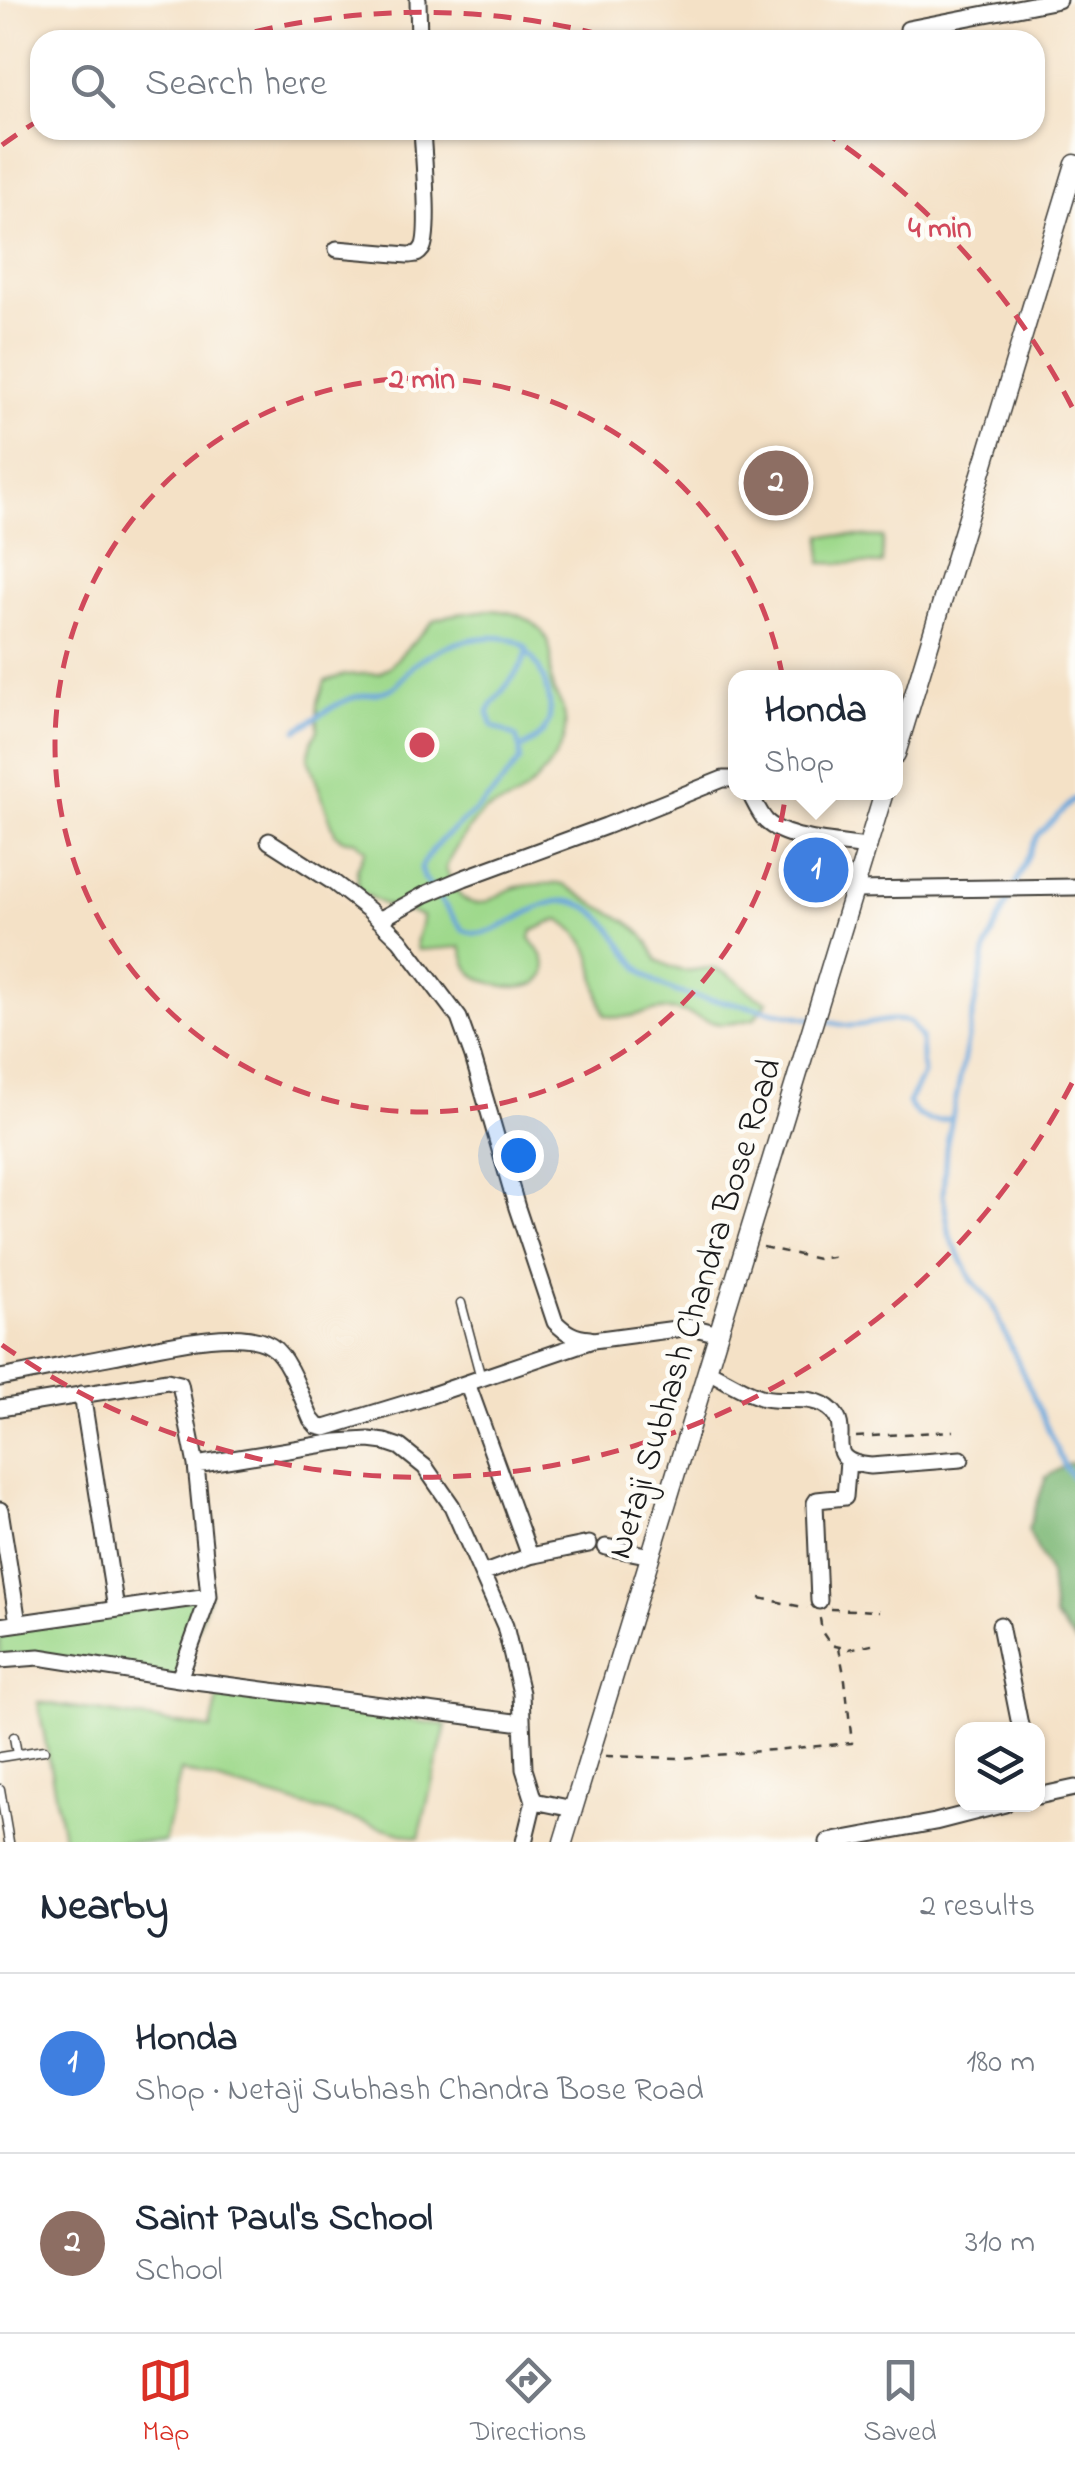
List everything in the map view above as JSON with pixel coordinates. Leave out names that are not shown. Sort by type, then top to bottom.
[{"type":"street","points":[[418,0],[419,30]]},
{"type":"street","points":[[908,29],[1058,0]]},
{"type":"street","points":[[338,249],[415,255],[423,248],[426,228],[422,140]]},
{"type":"street","points":[[903,730],[1075,164]]},
{"type":"street","points":[[378,920],[443,887],[728,779]]},
{"type":"street","points":[[753,800],[764,820],[782,831],[868,847]]},
{"type":"street","name":"Netaji Subhash Chandra Bose Road","points":[[563,1842],[882,800]]},
{"type":"street","points":[[269,840],[333,882],[400,940],[458,1018],[564,1350]]},
{"type":"street","points":[[854,890],[1075,887]]},
{"type":"street","points":[[555,1322],[565,1332],[594,1340]]},
{"type":"street","points":[[0,1378],[190,1341],[238,1337],[270,1345],[280,1354],[314,1422],[321,1427],[333,1427],[594,1340],[691,1327],[719,1334]]},
{"type":"street","points":[[708,1371],[764,1398],[813,1401],[830,1408],[837,1417],[843,1456],[848,1462],[871,1466],[961,1460]]},
{"type":"street","points":[[0,1408],[167,1381],[180,1384],[196,1464],[209,1596],[179,1679]]},
{"type":"street","points":[[474,1381],[530,1556]]},
{"type":"street","points":[[82,1394],[116,1609]]},
{"type":"street","points":[[196,1464],[369,1440],[400,1446],[435,1479],[452,1506],[505,1626],[521,1693],[524,1769],[534,1801],[524,1842]]},
{"type":"street","points":[[819,1602],[815,1504],[823,1498],[845,1497],[848,1462]]},
{"type":"street","points":[[0,1510],[18,1624]]},
{"type":"street","points":[[482,1574],[530,1556],[597,1545],[651,1556]]},
{"type":"street","points":[[0,1626],[209,1596]]},
{"type":"street","points":[[1000,1625],[1020,1722]]},
{"type":"street","points":[[0,1660],[40,1656],[179,1679],[522,1723]]},
{"type":"street","points":[[1045,1794],[1075,1788]]},
{"type":"street","points":[[534,1801],[574,1808]]},
{"type":"street","points":[[828,1842],[974,1812]]},
{"type":"lane","points":[[462,1303],[474,1381]]},
{"type":"lane","points":[[14,1737],[16,1754]]},
{"type":"lane","points":[[0,1756],[44,1750]]},
{"type":"lane","points":[[3,1788],[11,1836]]},
{"type":"path","points":[[747,1243],[818,1259],[838,1256]]},
{"type":"path","points":[[839,1438],[953,1431]]},
{"type":"path","points":[[819,1602],[822,1632],[830,1645],[848,1649],[876,1643]]},
{"type":"path","points":[[590,1755],[682,1758],[852,1742],[838,1648]]},
{"type":"green space","points":[[822,535],[883,537],[882,564],[821,563]]},
{"type":"green space","points":[[489,610],[520,616],[544,634],[551,655],[553,688],[565,715],[565,732],[557,755],[535,782],[513,800],[484,812],[462,838],[446,869],[456,890],[463,899],[480,903],[517,887],[566,886],[638,930],[657,960],[680,970],[721,971],[768,1001],[754,1019],[722,1024],[669,1010],[626,1017],[605,1015],[589,951],[560,919],[532,931],[530,938],[545,963],[541,980],[522,987],[497,985],[469,969],[461,947],[418,950],[422,916],[383,904],[358,890],[357,869],[366,850],[356,841],[341,839],[335,833],[308,758],[318,730],[317,705],[325,681],[344,675],[380,673],[434,620]]},
{"type":"green space","points":[[1070,1463],[1075,1465],[1075,1642],[1054,1617],[1050,1575],[1028,1530],[1046,1477]]},
{"type":"green space","points":[[209,1596],[179,1679],[0,1660],[0,1626]]},
{"type":"green space","points":[[219,1694],[446,1725],[419,1838],[181,1771],[164,1842],[64,1842],[38,1702],[211,1729]]},
{"type":"waterway","points":[[297,730],[345,701],[394,687],[412,667],[436,651],[486,637],[516,641],[527,649],[526,656],[488,712],[493,726],[516,737],[520,760],[483,804],[441,841],[421,868],[424,878],[463,930],[490,931],[547,904],[577,903],[600,916],[650,978],[680,993],[849,1026],[892,1020],[909,1022],[921,1038],[923,1075],[908,1103],[927,1120],[952,1118]]},
{"type":"waterway","points":[[520,749],[543,732],[550,711],[543,679],[528,653]]},
{"type":"waterway","points":[[1075,799],[1037,836],[986,949],[946,1148],[943,1195],[950,1237],[972,1280],[991,1302],[1065,1467],[1075,1480]]},
{"type":"place","name":"Saint Paul's School","points":[[776,483]]},
{"type":"place","name":"Honda","points":[[816,870]]}]
